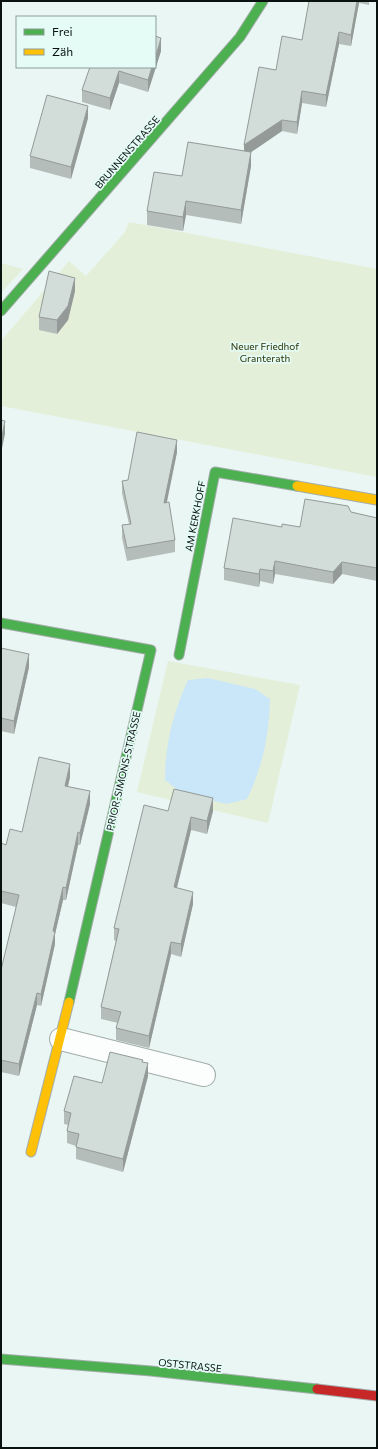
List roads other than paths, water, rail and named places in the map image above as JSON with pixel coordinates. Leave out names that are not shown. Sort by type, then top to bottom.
[{"type":"street","name":"BRUNNENSTRASSE","points":[[1,311],[240,37],[263,1]]},
{"type":"street","name":"AM KERKHOFF","points":[[179,655],[215,472],[377,500]]},
{"type":"street","name":"PRIOR-SIMONS-STRASSE","points":[[1,624],[150,650],[61,1039],[31,1152]]},
{"type":"street","points":[[61,1039],[204,1075]]},
{"type":"street","name":"OSTSTRASSE","points":[[1,1359],[151,1371],[377,1396]]},
{"type":"water","points":[[208,678],[255,689],[270,699],[267,738],[253,787],[247,799],[227,804],[183,794],[165,780],[168,741],[178,704],[188,680]]},
{"type":"park label","name":"Neuer Friedhof Granterath","points":[[265,352]]}]
